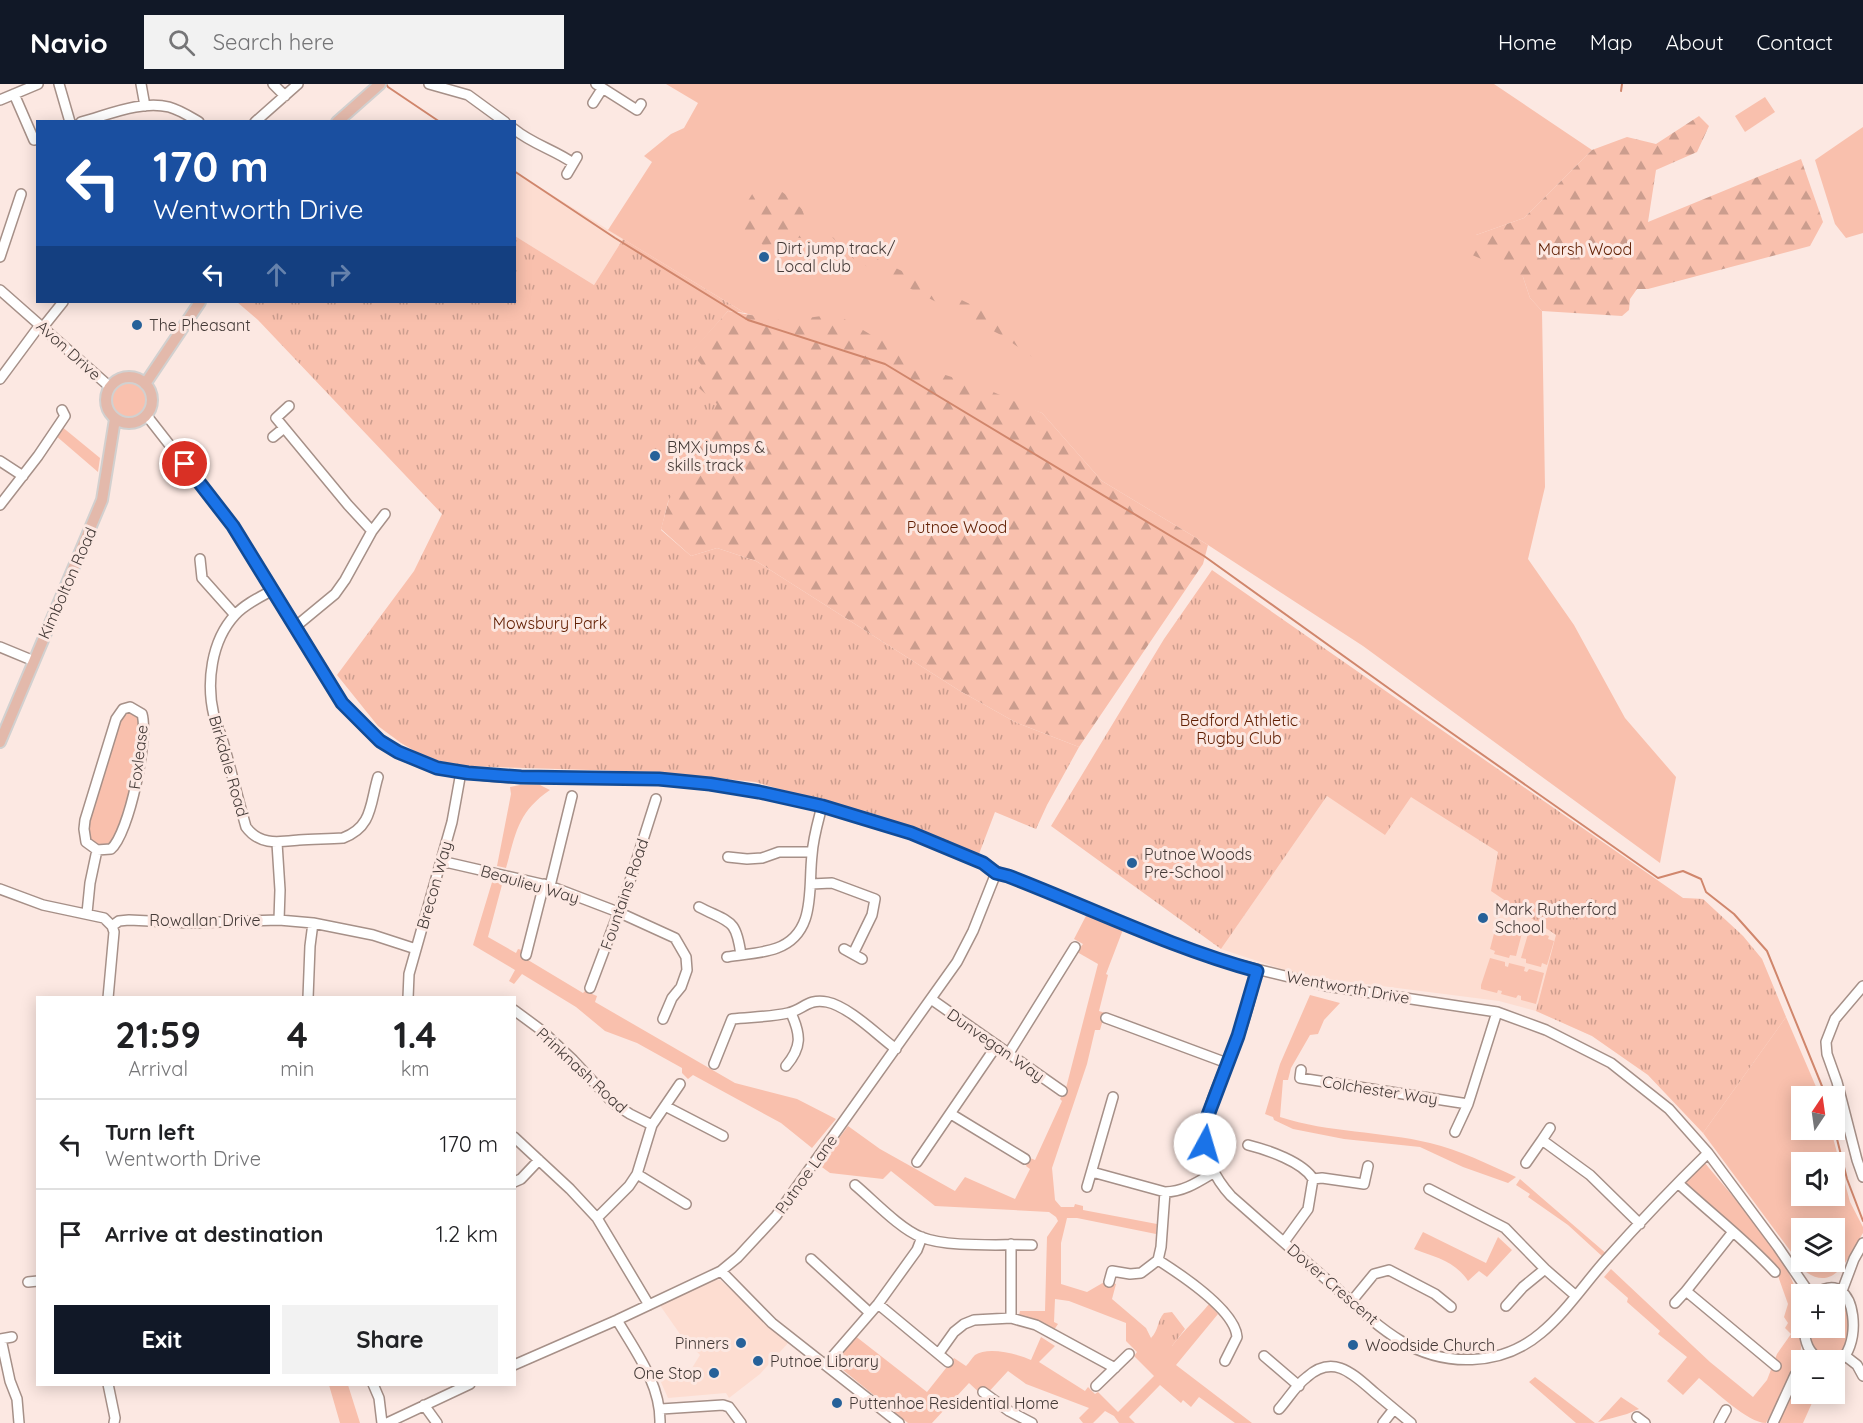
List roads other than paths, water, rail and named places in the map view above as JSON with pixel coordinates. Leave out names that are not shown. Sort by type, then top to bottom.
[{"type":"main road","points":[[342,120],[380,84]]},
{"type":"main road","points":[[146,384],[199,303]]},
{"type":"main road","points":[[130,377],[137,378],[146,384],[152,394],[147,416],[128,424],[115,419],[110,414],[106,400],[110,387],[122,378],[130,377]]},
{"type":"main road","name":"Kimbolton Road","points":[[0,742],[102,500],[115,419]]},
{"type":"street","points":[[0,100],[38,84]]},
{"type":"street","points":[[59,84],[69,120]]},
{"type":"street","points":[[141,84],[145,106]]},
{"type":"street","points":[[273,84],[285,96]]},
{"type":"street","points":[[257,120],[298,84]]},
{"type":"street","points":[[429,84],[468,95],[502,120]]},
{"type":"street","points":[[593,102],[599,86],[637,110],[641,104]]},
{"type":"street","points":[[14,94],[25,130],[34,140]]},
{"type":"street","points":[[89,120],[145,106],[170,107],[195,120]]},
{"type":"street","points":[[516,130],[532,141],[575,160],[567,174]]},
{"type":"street","points":[[0,257],[21,194]]},
{"type":"street","name":"Avon Drive","points":[[0,290],[110,387]]},
{"type":"street","points":[[0,380],[62,303]]},
{"type":"street","points":[[289,406],[276,418],[372,531]]},
{"type":"street","points":[[0,505],[66,414]]},
{"type":"street","name":"Wentworth Drive","points":[[147,416],[233,526],[342,703],[380,741],[416,761],[460,772],[521,777],[659,779],[749,791],[822,806],[911,833],[983,863],[996,873],[1071,900],[1211,958],[1334,988],[1497,1012],[1546,1030],[1611,1063],[1669,1109],[1708,1153],[1803,1284]]},
{"type":"street","points":[[273,437],[284,428]]},
{"type":"street","points":[[0,461],[23,476]]},
{"type":"street","points":[[295,627],[335,594],[372,531],[385,514]]},
{"type":"street","points":[[200,559],[199,579],[235,615]]},
{"type":"street","name":"Birkdale Road","points":[[273,590],[248,604],[235,615],[223,632],[214,657],[210,687],[214,718],[222,738],[246,827],[251,834],[277,843],[343,838],[353,835],[363,826],[368,816],[378,777]]},
{"type":"street","points":[[0,647],[34,661]]},
{"type":"street","name":"Foxlease","points":[[130,707],[142,714],[144,720],[138,775],[121,837],[111,849],[97,850],[84,836],[86,820],[116,719],[123,709],[130,707]]},
{"type":"street","name":"Brecon Way","points":[[408,996],[409,974],[452,822],[460,772]]},
{"type":"street","points":[[526,955],[572,796]]},
{"type":"street","name":"Fountains Road","points":[[590,988],[656,799]]},
{"type":"street","points":[[727,957],[778,948],[789,941],[800,929],[809,906],[812,852],[822,806]]},
{"type":"street","points":[[277,843],[280,880],[279,920]]},
{"type":"street","points":[[87,913],[97,850]]},
{"type":"street","points":[[728,857],[747,859],[762,858],[779,852],[812,852]]},
{"type":"street","name":"Beaulieu Way","points":[[441,861],[547,885],[618,912],[675,938],[686,957],[687,970],[681,987],[672,998],[663,1019]]},
{"type":"street","name":"Putnoe Lane","points":[[516,1364],[721,1271],[738,1257],[776,1216],[957,962],[973,931],[996,873]]},
{"type":"street","points":[[811,884],[832,883],[886,902]]},
{"type":"street","points":[[0,889],[43,905],[104,918],[112,926],[114,932],[108,996]]},
{"type":"street","points":[[853,954],[872,915],[875,899]]},
{"type":"street","points":[[699,907],[731,923],[736,928],[741,955]]},
{"type":"street","name":"Rowallan Drive","points":[[112,926],[119,921],[129,920],[191,923],[279,920],[313,923],[373,935],[416,949]]},
{"type":"street","points":[[308,996],[313,923]]},
{"type":"street","points":[[1009,1053],[1075,947]]},
{"type":"street","name":"Dover Crescent","points":[[1257,971],[1246,1013],[1205,1123],[1205,1144],[1214,1173],[1231,1196],[1351,1302],[1400,1340],[1416,1349],[1447,1359],[1464,1360],[1496,1356],[1539,1335],[1556,1320],[1605,1261],[1708,1153]]},
{"type":"street","points":[[1863,986],[1835,1019],[1826,1042],[1827,1054],[1863,1177]]},
{"type":"street","name":"Dunvegan Way","points":[[931,999],[1062,1091]]},
{"type":"street","points":[[714,1064],[715,1052],[729,1018],[791,1013],[802,1005],[815,1001],[841,1007],[896,1049]]},
{"type":"street","name":"Prinknash Road","points":[[516,1011],[565,1052],[612,1102],[652,1125]]},
{"type":"street","points":[[1455,1132],[1468,1104],[1497,1012]]},
{"type":"street","points":[[786,1066],[796,1054],[799,1030],[791,1013]]},
{"type":"street","points":[[1106,1018],[1227,1063]]},
{"type":"street","points":[[917,1162],[997,1045]]},
{"type":"street","name":"Colchester Way","points":[[1301,1070],[1300,1078],[1468,1104]]},
{"type":"street","points":[[597,1218],[629,1186],[637,1174],[652,1125],[680,1084]]},
{"type":"street","points":[[1087,1187],[1113,1097]]},
{"type":"street","points":[[665,1106],[723,1136]]},
{"type":"street","points":[[951,1114],[1025,1159]]},
{"type":"street","points":[[1526,1163],[1550,1128]]},
{"type":"street","points":[[516,1139],[597,1218],[649,1305]]},
{"type":"street","points":[[1542,1140],[1590,1175],[1640,1224]]},
{"type":"street","points":[[1248,1145],[1264,1149],[1304,1168],[1313,1179],[1308,1209],[1284,1242]]},
{"type":"street","points":[[516,1181],[521,1179],[539,1160]]},
{"type":"street","points":[[1313,1179],[1322,1178],[1364,1184],[1368,1166]]},
{"type":"street","points":[[1092,1172],[1165,1192],[1182,1190],[1214,1173]]},
{"type":"street","points":[[637,1174],[686,1204]]},
{"type":"street","points":[[1678,1183],[1732,1233],[1754,1249],[1775,1272]]},
{"type":"street","points":[[855,1185],[908,1229],[922,1237],[954,1242],[1032,1245]]},
{"type":"street","points":[[1429,1189],[1502,1225],[1545,1269],[1576,1296]]},
{"type":"street","points":[[1109,1282],[1108,1271],[1141,1273],[1158,1260],[1165,1192]]},
{"type":"street","points":[[1675,1302],[1732,1233]]},
{"type":"street","points":[[826,1364],[878,1304],[917,1250],[922,1237]]},
{"type":"street","points":[[1011,1244],[1011,1318]]},
{"type":"street","points":[[1845,1284],[1861,1246]]},
{"type":"street","points":[[811,1259],[870,1313]]},
{"type":"street","points":[[1158,1260],[1180,1274],[1214,1302],[1233,1322],[1237,1337],[1224,1363]]},
{"type":"street","points":[[1506,1306],[1545,1269]]},
{"type":"street","points":[[1351,1302],[1374,1274],[1389,1270],[1435,1294],[1451,1307]]},
{"type":"street","points":[[721,1271],[772,1323],[899,1423]]},
{"type":"street","points":[[1686,1291],[1776,1366]]},
{"type":"street","points":[[1845,1293],[1855,1301],[1860,1333],[1858,1346],[1845,1360]]},
{"type":"street","points":[[878,1304],[948,1362]]},
{"type":"street","points":[[939,1353],[954,1332],[964,1324],[974,1320],[1011,1318],[1049,1330],[1115,1368]]},
{"type":"street","points":[[617,1320],[655,1388],[661,1409],[660,1423]]},
{"type":"street","points":[[12,1336],[1,1339],[10,1381],[17,1400],[19,1423]]},
{"type":"street","points":[[1096,1386],[1129,1354]]},
{"type":"street","points":[[1264,1356],[1299,1386]]},
{"type":"street","points":[[1848,1358],[1857,1365],[1863,1376]]},
{"type":"street","points":[[1279,1409],[1306,1377],[1317,1370],[1340,1367],[1355,1375],[1411,1423]]},
{"type":"street","points":[[1773,1423],[1791,1384]]},
{"type":"street","points":[[108,1386],[114,1423]]},
{"type":"street","points":[[374,1386],[379,1398],[382,1423]]},
{"type":"street","points":[[387,1423],[466,1386]]},
{"type":"street","points":[[983,1392],[1009,1411],[1032,1423]]},
{"type":"street","points":[[424,1405],[437,1423]]},
{"type":"street","points":[[661,1409],[723,1405],[729,1407],[741,1423]]},
{"type":"street","points":[[1383,1423],[1394,1409]]},
{"type":"street","points":[[1719,1423],[1726,1410]]},
{"type":"waterway","points":[[386,84],[437,120]]},
{"type":"waterway","points":[[1621,91],[1622,84]]},
{"type":"waterway","points":[[516,172],[615,238],[748,320],[885,364],[1204,556],[1658,878],[1683,871],[1701,879],[1706,892],[1734,914],[1767,951],[1822,1086]]},
{"type":"waterway","points":[[1837,1140],[1847,1179],[1863,1221]]},
{"type":"place","name":"Dirt jump track/ Local club","points":[[764,257]]},
{"type":"place","name":"The Pheasant","points":[[137,325]]},
{"type":"place","name":"BMX jumps & skills track","points":[[655,456]]},
{"type":"place","name":"Putnoe Woods Pre-School","points":[[1132,863]]},
{"type":"place","name":"Mark Rutherford School","points":[[1483,918]]},
{"type":"place","name":"Pinners","points":[[741,1343]]},
{"type":"place","name":"Woodside Church","points":[[1353,1345]]},
{"type":"place","name":"Putnoe Library","points":[[758,1361]]},
{"type":"place","name":"One Stop","points":[[714,1373]]},
{"type":"place","name":"Puttenhoe Residential Home","points":[[837,1403]]},
{"type":"park label","name":"Marsh Wood","points":[[1585,249]]},
{"type":"park label","name":"Putnoe Wood","points":[[957,527]]},
{"type":"park label","name":"Mowsbury Park","points":[[550,623]]},
{"type":"park label","name":"Bedford Athletic Rugby Club","points":[[1239,729]]}]
